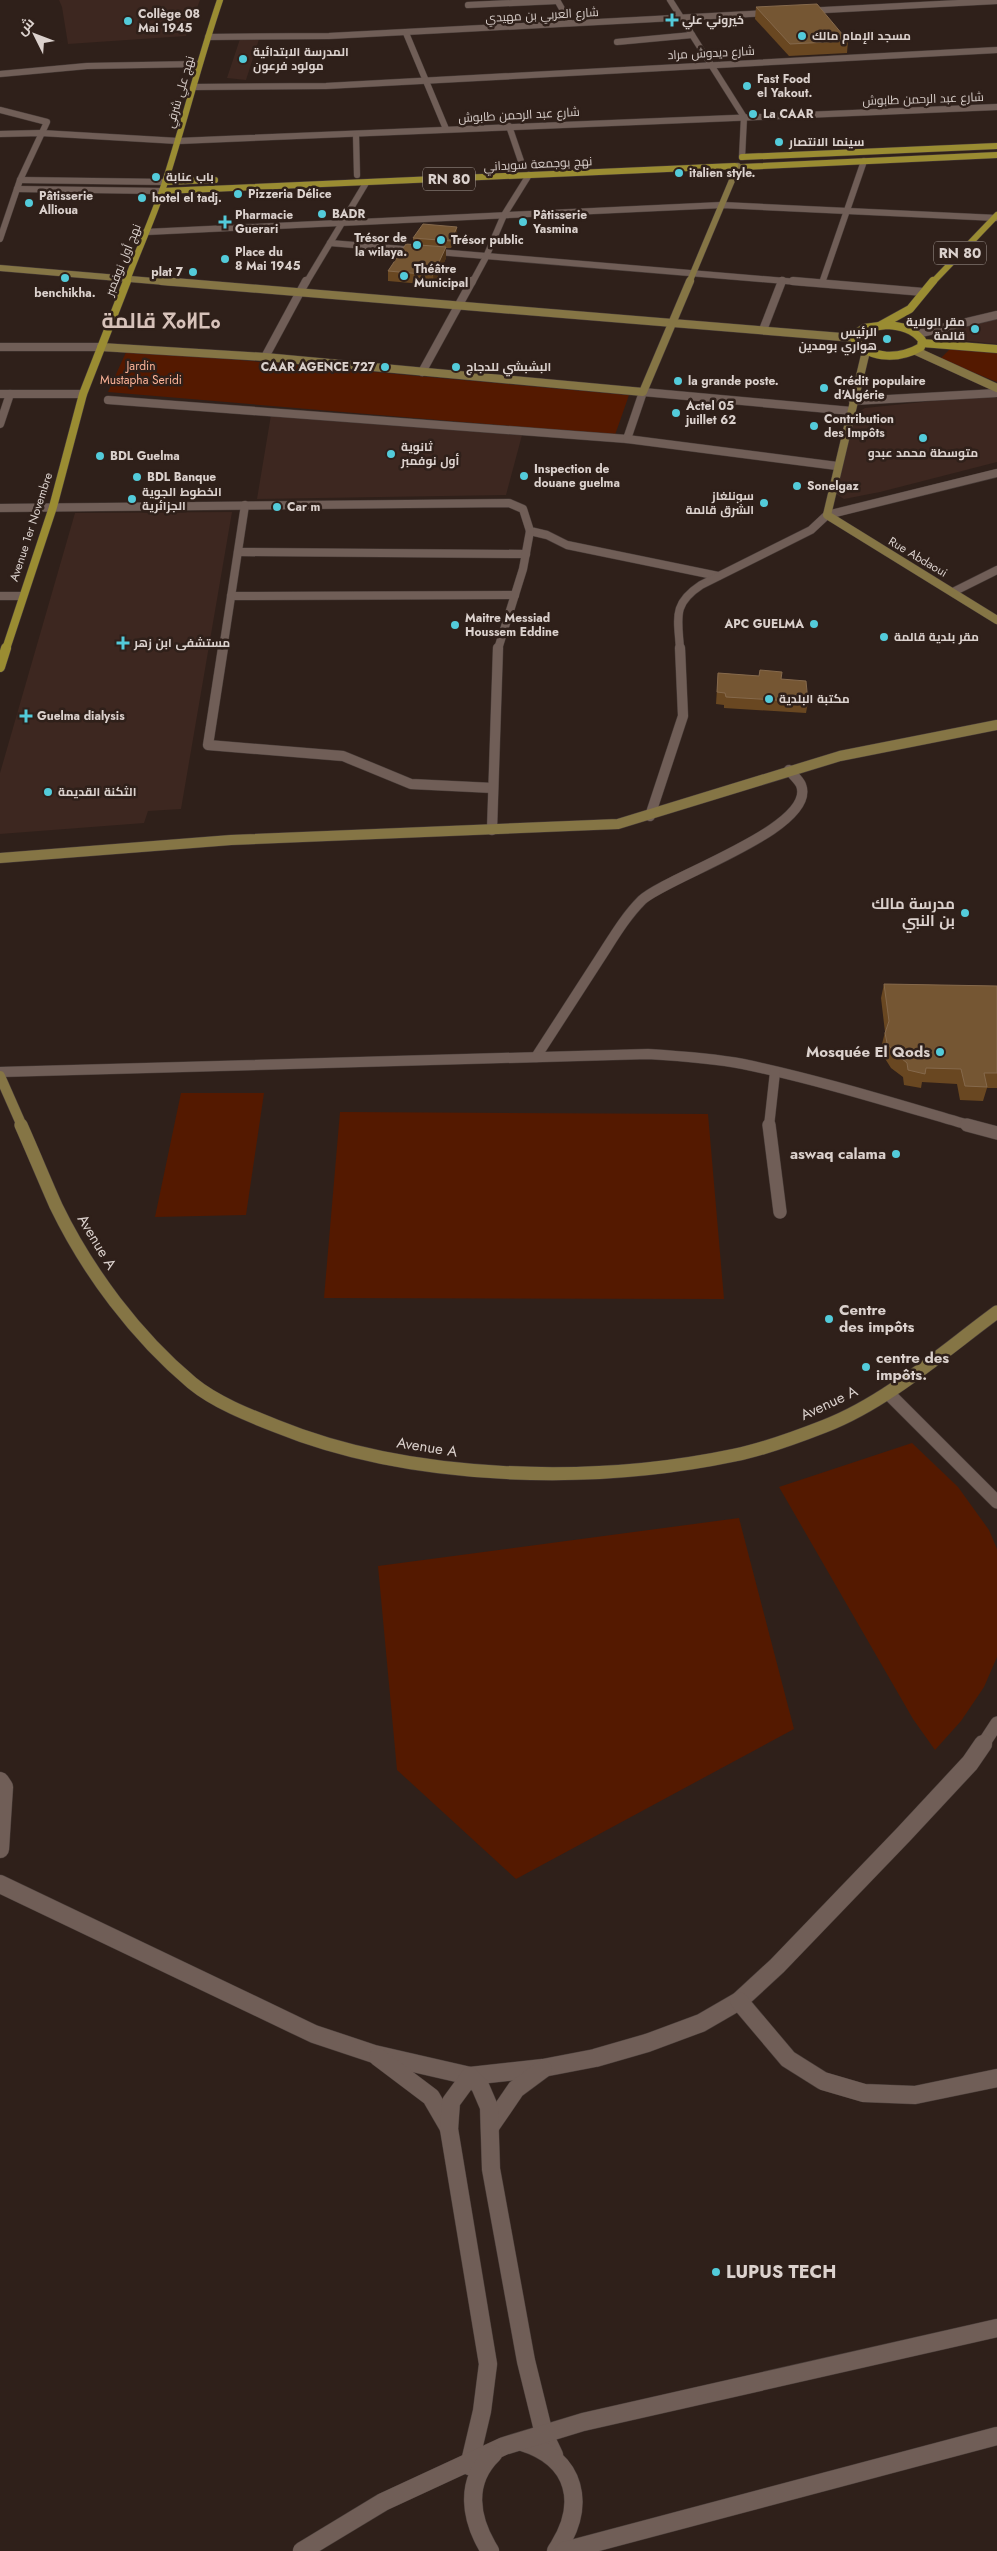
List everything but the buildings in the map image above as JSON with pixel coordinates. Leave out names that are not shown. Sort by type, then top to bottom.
[{"type":"main road","name":"نهج علي شرفي","points":[[162,191],[195,87],[198,64],[220,0]]},
{"type":"main road","points":[[736,158],[752,162],[739,166],[728,161],[736,158],[997,146]]},
{"type":"main road","name":"نهج بوجمعة سويداني","points":[[162,191],[997,155]]},
{"type":"main road","name":"نهج بوجمعة سويداني","points":[[513,167],[533,166]]},
{"type":"main road","points":[[101,347],[265,357],[643,392],[739,166]]},
{"type":"main road","name":"RN 80","points":[[319,176],[435,171]]},
{"type":"main road","points":[[165,182],[223,180]]},
{"type":"main road","name":"نهج أول نوفمبر","points":[[83,394],[162,191]]},
{"type":"main road","name":"RN 80","points":[[881,325],[910,309],[923,292],[996,217]]},
{"type":"main road","points":[[0,268],[854,338]]},
{"type":"main road","name":"RN 80","points":[[907,329],[910,309]]},
{"type":"main road","points":[[854,338],[864,328],[881,325],[907,329],[917,334],[922,343]]},
{"type":"main road","points":[[854,338],[857,345],[866,351],[887,356],[903,355],[916,351],[922,343]]},
{"type":"main road","points":[[922,343],[997,349]]},
{"type":"main road","points":[[827,515],[837,466],[866,351]]},
{"type":"main road","points":[[916,351],[997,388]]},
{"type":"main road","name":"Avenue 1er Novembre","points":[[0,667],[53,507],[83,394]]},
{"type":"main road","name":"Rue Abdaoui","points":[[827,515],[997,620]]},
{"type":"main road","points":[[0,858],[58,852],[230,842],[618,824],[650,816],[788,770],[905,742],[997,725]]},
{"type":"main road","name":"Avenue A","points":[[0,1074],[58,1207],[90,1266],[124,1312],[159,1352],[194,1385],[248,1415],[312,1441],[399,1460],[474,1471],[560,1474],[644,1468],[737,1455],[828,1425],[888,1393],[997,1312]]},
{"type":"street","points":[[468,5],[557,0],[570,23]]},
{"type":"street","points":[[670,0],[680,18],[713,64],[744,117],[736,158]]},
{"type":"street","points":[[799,11],[997,1]]},
{"type":"street","name":"شارع العربي بن مهيدي","points":[[208,37],[406,33],[779,12]]},
{"type":"street","points":[[406,33],[446,129]]},
{"type":"street","points":[[617,42],[692,35]]},
{"type":"street","name":"شارع ديدوش مراد","points":[[195,87],[326,86],[997,50]]},
{"type":"street","points":[[1,75],[87,66],[198,64]]},
{"type":"street","name":"شارع عبد الرحمن طابوش","points":[[0,134],[42,134],[178,141],[997,107]]},
{"type":"street","points":[[0,110],[43,119],[47,122],[20,180],[0,239]]},
{"type":"street","points":[[509,126],[523,167]]},
{"type":"street","points":[[356,134],[357,175]]},
{"type":"street","points":[[822,283],[864,161]]},
{"type":"street","points":[[422,372],[457,305],[486,257],[504,215],[529,175]]},
{"type":"street","points":[[20,180],[165,182]]},
{"type":"street","points":[[265,357],[300,292],[366,183]]},
{"type":"street","points":[[18,190],[162,191]]},
{"type":"street","points":[[146,232],[722,205],[996,217]]},
{"type":"street","points":[[330,243],[923,292]]},
{"type":"street","points":[[763,330],[783,280]]},
{"type":"street","points":[[917,334],[997,315]]},
{"type":"street","points":[[0,347],[101,347]]},
{"type":"street","points":[[627,439],[643,392],[851,410]]},
{"type":"street","points":[[853,402],[997,392]]},
{"type":"street","points":[[0,394],[83,394]]},
{"type":"street","points":[[0,424],[10,394]]},
{"type":"street","points":[[108,400],[627,439],[837,466]]},
{"type":"street","points":[[650,816],[683,716],[678,609],[686,595],[718,576],[811,530],[822,523],[827,515],[997,472]]},
{"type":"street","points":[[0,508],[509,503],[523,509],[530,531],[526,554],[515,595],[498,644],[492,830]]},
{"type":"street","points":[[245,505],[208,745],[343,756],[411,784],[493,788]]},
{"type":"street","points":[[530,531],[547,535],[567,545],[718,576]]},
{"type":"street","points":[[238,552],[526,554]]},
{"type":"street","points":[[953,592],[997,570]]},
{"type":"street","points":[[231,596],[428,597],[515,595]]},
{"type":"street","points":[[0,596],[22,596]]},
{"type":"street","points":[[536,1057],[625,920],[637,905],[650,893],[666,884],[743,846],[777,825],[792,811],[801,798],[801,785],[788,770]]},
{"type":"street","points":[[0,1074],[648,1054],[703,1058],[775,1072],[997,1133]]},
{"type":"street","points":[[775,1072],[769,1128],[780,1212]]},
{"type":"street","points":[[888,1393],[997,1502]]},
{"type":"street","points":[[0,1884],[314,2034],[374,2054],[470,2076],[543,2068],[595,2058],[647,2043],[701,2023],[739,2001],[777,1966],[910,1828],[970,1762],[997,1723]]},
{"type":"street","points":[[0,1781],[4,1787],[0,1849]]},
{"type":"street","points":[[739,2001],[788,2059],[823,2082],[864,2093],[915,2095],[997,2078]]},
{"type":"street","points":[[374,2054],[430,2097],[449,2129]]},
{"type":"street","points":[[490,2127],[516,2089],[543,2068]]},
{"type":"street","points":[[470,2076],[480,2086],[489,2107],[491,2169],[526,2361],[544,2434],[554,2455],[565,2470],[572,2490],[572,2522],[563,2551]]},
{"type":"street","points":[[470,2076],[451,2102],[449,2129],[488,2364],[482,2411],[468,2463],[473,2520],[486,2547]]},
{"type":"street","points":[[302,2551],[383,2502],[504,2446],[583,2422],[997,2328]]},
{"type":"street","points":[[563,2551],[997,2436]]},
{"type":"street","points":[[472,2494],[478,2474],[489,2457],[504,2446],[521,2442],[538,2445],[554,2455]]},
{"type":"shaded area","name":"Collège 08 Mai 1945","points":[[59,0],[200,0],[186,36],[68,44],[62,7]]},
{"type":"shaded area","name":"المدرسة الابتدائية مولود فرعون","points":[[240,39],[259,39],[246,80],[227,78]]},
{"type":"shaded area","name":"مقر الولاية قالمة","points":[[997,317],[997,344],[960,340],[960,336],[952,327]]},
{"type":"shaded area","name":"متوسطة محمد عبدو","points":[[991,395],[997,398],[997,462],[880,492],[844,499],[836,494],[855,414],[865,408]]},
{"type":"shaded area","name":"ثانوية أول نوفمبر","points":[[271,415],[522,435],[506,495],[257,499]]},
{"type":"shaded area","name":"مستشفى ابن زهر","points":[[232,512],[181,809],[148,811],[144,823],[0,834],[0,773],[75,513]]},
{"type":"green space","points":[[951,348],[997,352],[997,382],[940,359]]},
{"type":"green space","name":"Jardin Mustapha Seridi","points":[[127,350],[629,395],[615,435],[108,392]]},
{"type":"green space","points":[[181,1093],[264,1093],[246,1215],[155,1217]]},
{"type":"green space","points":[[340,1112],[708,1114],[724,1299],[324,1298]]},
{"type":"green space","points":[[912,1443],[958,1487],[989,1530],[997,1549],[997,1657],[984,1687],[961,1721],[935,1750],[913,1719],[779,1487]]},
{"type":"green space","points":[[739,1518],[794,1729],[516,1879],[397,1770],[378,1566]]},
{"type":"place","name":"خيروني علي","points":[[672,20]]},
{"type":"place","name":"Collège 08 Mai 1945","points":[[128,21]]},
{"type":"place","name":"مسجد الإمام مالك","points":[[802,36]]},
{"type":"place","name":"المدرسة الابتدائية مولود فرعون","points":[[243,59]]},
{"type":"place","name":"Fast Food el Yakout.","points":[[747,86]]},
{"type":"place","name":"La CAAR","points":[[753,114]]},
{"type":"place","name":"سينما الانتصار","points":[[779,142]]},
{"type":"place","name":"italien style.","points":[[679,173]]},
{"type":"place","name":"باب عنابة","points":[[156,177]]},
{"type":"place","name":"Pizzeria Délice","points":[[238,194]]},
{"type":"place","name":"hotel el tadj.","points":[[142,198]]},
{"type":"place","name":"Pâtisserie Allioua","points":[[29,203]]},
{"type":"place","name":"BADR","points":[[322,214]]},
{"type":"place","name":"Pharmacie Guerari","points":[[225,222]]},
{"type":"place","name":"Pâtisserie Yasmina","points":[[523,222]]},
{"type":"place","name":"Trésor public","points":[[441,240]]},
{"type":"place","name":"Trésor de la wilaya.","points":[[417,245]]},
{"type":"place","name":"Place du 8 Mai 1945","points":[[225,259]]},
{"type":"place","name":"plat 7","points":[[193,272]]},
{"type":"place","name":"Théâtre Municipal","points":[[404,276]]},
{"type":"place","name":"benchikha.","points":[[65,278]]},
{"type":"place","name":"مقر الولاية قالمة","points":[[975,329]]},
{"type":"place","name":"الرئيس هواري بومدين","points":[[887,339]]},
{"type":"place","name":"CAAR AGENCE 727","points":[[385,367]]},
{"type":"place","name":"البشبشي للدجاج","points":[[456,367]]},
{"type":"place","name":"la grande poste.","points":[[678,381]]},
{"type":"place","name":"Crédit populaire d'Algérie","points":[[824,388]]},
{"type":"place","name":"Actel 05 juillet 62","points":[[676,413]]},
{"type":"place","name":"Contribution des Impôts","points":[[814,426]]},
{"type":"place","name":"متوسطة محمد عبدو","points":[[923,438]]},
{"type":"place","name":"ثانوية أول نوفمبر","points":[[391,454]]},
{"type":"place","name":"BDL Guelma","points":[[100,456]]},
{"type":"place","name":"Inspection de douane guelma","points":[[524,476]]},
{"type":"place","name":"BDL Banque","points":[[137,477]]},
{"type":"place","name":"Sonelgaz","points":[[797,486]]},
{"type":"place","name":"الخطوط الجوية الجزائرية","points":[[132,499]]},
{"type":"place","name":"سونلغاز الشرق قالمة","points":[[764,503]]},
{"type":"place","name":"Car m","points":[[277,507]]},
{"type":"place","name":"APC GUELMA","points":[[814,624]]},
{"type":"place","name":"Maitre Messiad Houssem Eddine","points":[[455,625]]},
{"type":"place","name":"مقر بلدية قالمة","points":[[884,637]]},
{"type":"place","name":"مستشفى ابن زهر","points":[[123,643]]},
{"type":"place","name":"مكتبة البلدية","points":[[769,699]]},
{"type":"place","name":"Guelma dialysis","points":[[26,716]]},
{"type":"place","name":"الثكنة القديمة","points":[[48,792]]},
{"type":"place","name":"مدرسة مالك بن النبي","points":[[965,913]]},
{"type":"place","name":"Mosquée El Qods","points":[[940,1052]]},
{"type":"place","name":"aswaq calama","points":[[896,1154]]},
{"type":"place","name":"Centre des impôts","points":[[829,1319]]},
{"type":"place","name":"centre des impôts.","points":[[866,1367]]},
{"type":"place","name":"LUPUS TECH","points":[[716,2272]]},
{"type":"district","name":"قالمة ⴳⴰⵍⵎⴰ","points":[[161,321]]}]
